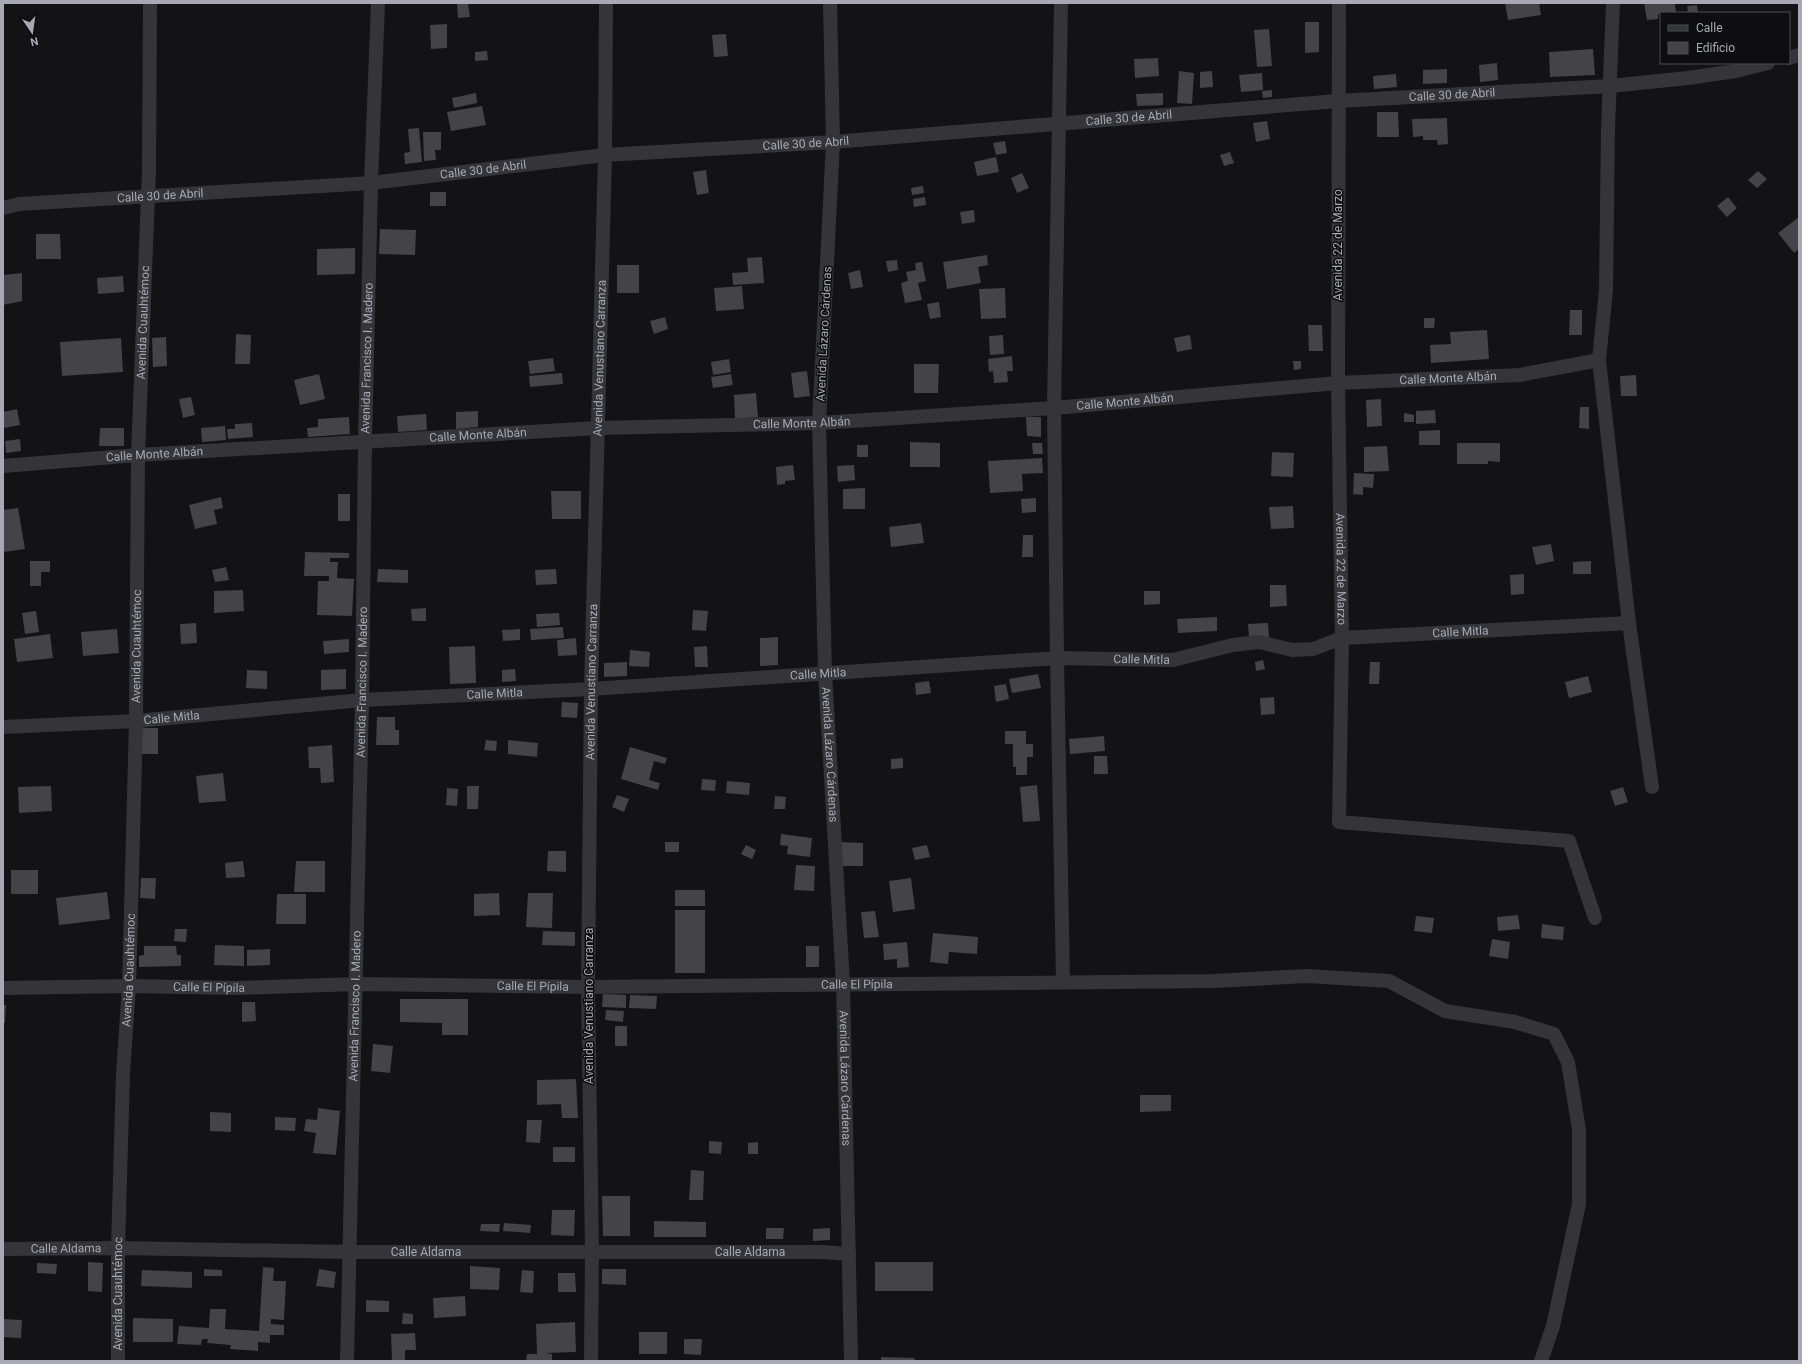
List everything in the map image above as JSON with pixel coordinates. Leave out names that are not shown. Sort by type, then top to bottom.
[{"type":"street","name":"Avenida Cuauhtémoc","points":[[118,1361],[118,1248],[123,1074],[129,986],[136,721],[138,455],[148,197],[150,3]]},
{"type":"street","name":"Avenida Francisco I. Madero","points":[[347,1361],[362,700],[365,441],[371,183],[378,3]]},
{"type":"street","name":"Avenida Venustiano Carranza","points":[[591,1361],[592,1253],[588,987],[591,689],[605,155],[606,3]]},
{"type":"street","name":"Avenida Lázaro Cárdenas","points":[[830,3],[833,142],[819,423],[825,672],[843,984],[851,1361]]},
{"type":"street","points":[[1061,3],[1054,408],[1057,658],[1064,982]]},
{"type":"street","name":"Avenida 22 de Marzo","points":[[1339,3],[1338,383],[1342,638],[1339,822],[1569,841],[1596,918]]},
{"type":"street","points":[[1613,3],[1606,290],[1599,360],[1629,623],[1652,787]]},
{"type":"street","name":"Calle 30 de Abril","points":[[3,208],[19,204],[371,183],[605,155],[833,142],[1338,102],[1610,86],[1688,78],[1736,71],[1764,64]]},
{"type":"street","name":"Calle Monte Albán","points":[[3,466],[138,455],[597,428],[819,423],[1054,408],[1338,383],[1520,375],[1599,360]]},
{"type":"street","name":"Calle Mitla","points":[[3,727],[136,721],[362,700],[591,689],[825,672],[1057,658],[1172,660],[1233,645],[1259,642],[1292,650],[1313,649],[1342,638],[1629,623]]},
{"type":"street","name":"Calle El Pípila","points":[[3,988],[129,986],[237,988],[356,984],[588,987],[1214,981],[1307,976],[1389,981],[1445,1011],[1515,1022],[1554,1034],[1568,1062],[1579,1130],[1579,1204],[1553,1326],[1541,1361]]},
{"type":"street","name":"Calle Aldama","points":[[3,1249],[118,1248],[350,1252],[592,1253],[823,1252],[849,1254]]},
{"type":"building","points":[[457,3],[468,3],[470,17],[458,18]]},
{"type":"building","points":[[1505,3],[1539,3],[1541,15],[1508,20]]},
{"type":"building","points":[[1644,3],[1675,3],[1676,12],[1660,12],[1658,14],[1658,19],[1647,20]]},
{"type":"building","points":[[1697,5],[1698,12],[1688,12],[1687,6]]},
{"type":"building","points":[[1305,22],[1319,22],[1319,52],[1305,53]]},
{"type":"building","points":[[447,24],[447,48],[431,49],[430,25]]},
{"type":"building","points":[[1269,29],[1272,66],[1257,67],[1254,30]]},
{"type":"building","points":[[726,34],[728,56],[714,57],[712,35]]},
{"type":"building","points":[[1593,49],[1595,75],[1550,77],[1549,52]]},
{"type":"building","points":[[487,51],[488,60],[475,61],[475,52]]},
{"type":"building","points":[[1158,58],[1159,76],[1135,78],[1134,59]]},
{"type":"building","points":[[1497,63],[1498,80],[1480,82],[1479,65]]},
{"type":"building","points":[[1447,69],[1447,83],[1423,84],[1423,70]]},
{"type":"building","points":[[1179,71],[1194,73],[1192,104],[1177,103]]},
{"type":"building","points":[[1212,71],[1213,87],[1200,88],[1200,72]]},
{"type":"building","points":[[1262,73],[1263,90],[1241,92],[1239,75]]},
{"type":"building","points":[[1396,74],[1397,87],[1374,89],[1373,76]]},
{"type":"building","points":[[1272,90],[1272,97],[1263,98],[1262,91]]},
{"type":"building","points":[[476,93],[477,103],[454,108],[452,98]]},
{"type":"building","points":[[1163,93],[1163,105],[1137,106],[1136,94]]},
{"type":"building","points":[[482,106],[486,125],[451,131],[447,112]]},
{"type":"building","points":[[1377,112],[1398,112],[1399,137],[1377,137]]},
{"type":"building","points":[[1447,118],[1448,144],[1438,145],[1437,140],[1423,140],[1423,136],[1413,137],[1412,119]]},
{"type":"building","points":[[1267,121],[1270,139],[1256,142],[1253,123]]},
{"type":"building","points":[[419,128],[422,162],[405,164],[404,153],[410,152],[408,129]]},
{"type":"building","points":[[423,132],[441,132],[441,150],[435,150],[436,160],[424,161]]},
{"type":"building","points":[[1005,141],[1007,153],[996,155],[993,143]]},
{"type":"building","points":[[1230,152],[1234,163],[1224,166],[1220,155]]},
{"type":"building","points":[[996,157],[999,172],[977,176],[974,162]]},
{"type":"building","points":[[706,170],[709,193],[697,195],[693,172]]},
{"type":"building","points":[[1758,171],[1767,179],[1757,188],[1748,180]]},
{"type":"building","points":[[1022,173],[1029,188],[1017,193],[1011,178]]},
{"type":"building","points":[[923,186],[924,193],[912,195],[911,188]]},
{"type":"building","points":[[430,192],[446,192],[446,206],[430,206]]},
{"type":"building","points":[[925,197],[926,205],[914,207],[913,199]]},
{"type":"building","points":[[1728,197],[1737,208],[1727,217],[1717,206]]},
{"type":"building","points":[[974,210],[975,222],[962,224],[960,212]]},
{"type":"building","points":[[1799,217],[1799,249],[1794,253],[1778,233]]},
{"type":"building","points":[[380,229],[416,230],[415,255],[379,254]]},
{"type":"building","points":[[36,234],[60,234],[61,259],[36,259]]},
{"type":"building","points":[[355,248],[355,274],[317,275],[317,249]]},
{"type":"building","points":[[987,255],[988,265],[978,267],[981,283],[947,289],[943,262]]},
{"type":"building","points":[[762,257],[764,283],[733,285],[732,273],[748,272],[747,258]]},
{"type":"building","points":[[897,260],[898,270],[888,272],[886,261]]},
{"type":"building","points":[[922,262],[926,281],[918,283],[922,300],[905,303],[901,283],[908,281],[906,272],[916,270],[915,263]]},
{"type":"building","points":[[617,265],[639,265],[639,293],[617,293]]},
{"type":"building","points":[[860,270],[863,287],[851,289],[848,273]]},
{"type":"building","points":[[22,273],[22,301],[3,305],[3,275]]},
{"type":"building","points":[[123,276],[124,292],[98,294],[97,278]]},
{"type":"building","points":[[742,286],[744,309],[716,311],[714,288]]},
{"type":"building","points":[[1005,288],[1006,318],[981,319],[979,289]]},
{"type":"building","points":[[939,302],[941,317],[930,319],[927,304]]},
{"type":"building","points":[[1570,310],[1582,310],[1582,335],[1569,335]]},
{"type":"building","points":[[665,317],[668,329],[654,334],[650,321]]},
{"type":"building","points":[[1424,318],[1435,318],[1434,328],[1424,328]]},
{"type":"building","points":[[1308,325],[1322,325],[1323,351],[1309,351]]},
{"type":"building","points":[[1487,330],[1489,359],[1431,363],[1430,345],[1451,344],[1450,332]]},
{"type":"building","points":[[236,334],[251,335],[250,364],[235,364]]},
{"type":"building","points":[[1003,335],[1004,354],[990,355],[989,336]]},
{"type":"building","points":[[1190,335],[1192,349],[1177,352],[1174,338]]},
{"type":"building","points":[[166,337],[167,366],[153,367],[152,338]]},
{"type":"building","points":[[121,338],[123,372],[62,376],[60,342]]},
{"type":"building","points":[[1012,356],[1013,371],[1007,371],[1008,382],[994,383],[993,371],[989,372],[988,359]]},
{"type":"building","points":[[553,358],[555,371],[530,374],[528,361]]},
{"type":"building","points":[[729,359],[731,372],[713,375],[711,362]]},
{"type":"building","points":[[1293,361],[1301,361],[1301,369],[1294,370]]},
{"type":"building","points":[[914,364],[939,364],[938,393],[914,393]]},
{"type":"building","points":[[807,371],[810,396],[794,398],[791,373]]},
{"type":"building","points":[[562,373],[563,384],[530,387],[529,376]]},
{"type":"building","points":[[319,374],[325,399],[300,405],[294,380]]},
{"type":"building","points":[[731,374],[733,385],[713,388],[711,377]]},
{"type":"building","points":[[1636,375],[1637,396],[1621,396],[1620,376]]},
{"type":"building","points":[[756,393],[758,417],[735,419],[734,395]]},
{"type":"building","points":[[191,397],[195,415],[183,418],[179,399]]},
{"type":"building","points":[[1381,399],[1382,426],[1367,427],[1366,400]]},
{"type":"building","points":[[1580,407],[1589,407],[1589,429],[1579,428]]},
{"type":"building","points":[[17,409],[20,425],[4,428],[3,412]]},
{"type":"building","points":[[1435,410],[1436,423],[1416,424],[1416,411]]},
{"type":"building","points":[[478,411],[478,427],[456,429],[456,412]]},
{"type":"building","points":[[1404,413],[1414,415],[1414,422],[1404,422]]},
{"type":"building","points":[[426,414],[427,430],[398,432],[397,416]]},
{"type":"building","points":[[349,417],[350,434],[308,437],[307,428],[318,427],[318,419]]},
{"type":"building","points":[[1026,417],[1041,417],[1041,437],[1027,436]]},
{"type":"building","points":[[252,423],[253,437],[228,439],[227,429],[235,429],[235,424]]},
{"type":"building","points":[[225,426],[226,440],[202,442],[201,428]]},
{"type":"building","points":[[100,428],[124,428],[124,446],[99,446]]},
{"type":"building","points":[[1440,430],[1440,445],[1419,445],[1419,431]]},
{"type":"building","points":[[20,439],[21,451],[6,453],[5,441]]},
{"type":"building","points":[[910,442],[940,443],[940,467],[910,467]]},
{"type":"building","points":[[1032,443],[1042,443],[1043,454],[1033,454]]},
{"type":"building","points":[[1457,443],[1500,443],[1500,462],[1488,461],[1488,464],[1457,464]]},
{"type":"building","points":[[857,445],[868,445],[868,457],[857,457]]},
{"type":"building","points":[[1387,446],[1389,471],[1364,472],[1364,447]]},
{"type":"building","points":[[1272,452],[1294,453],[1293,477],[1271,476]]},
{"type":"building","points":[[1042,458],[1043,473],[1022,474],[1023,491],[990,493],[988,461]]},
{"type":"building","points":[[793,465],[795,480],[785,481],[785,484],[777,485],[776,467]]},
{"type":"building","points":[[854,465],[855,480],[838,482],[837,466]]},
{"type":"building","points":[[1354,473],[1374,474],[1373,488],[1363,487],[1363,495],[1353,494]]},
{"type":"building","points":[[865,488],[865,509],[843,509],[843,489]]},
{"type":"building","points":[[551,491],[581,491],[581,519],[552,519]]},
{"type":"building","points":[[338,494],[350,494],[350,521],[338,521]]},
{"type":"building","points":[[221,497],[223,508],[214,510],[217,524],[195,529],[189,505]]},
{"type":"building","points":[[1036,498],[1036,512],[1022,513],[1021,499]]},
{"type":"building","points":[[1293,506],[1294,528],[1271,529],[1269,507]]},
{"type":"building","points":[[18,508],[25,549],[3,552],[3,510]]},
{"type":"building","points":[[921,523],[924,543],[891,547],[889,527]]},
{"type":"building","points":[[1023,535],[1033,535],[1033,557],[1022,557]]},
{"type":"building","points":[[1551,544],[1554,561],[1536,565],[1532,547]]},
{"type":"building","points":[[305,552],[349,553],[349,558],[330,558],[330,562],[338,562],[337,578],[354,579],[352,616],[317,615],[318,581],[329,581],[329,576],[304,576]]},
{"type":"building","points":[[30,561],[50,561],[50,572],[41,572],[41,586],[30,586]]},
{"type":"building","points":[[1591,561],[1591,574],[1573,574],[1573,562]]},
{"type":"building","points":[[226,567],[229,580],[215,582],[212,570]]},
{"type":"building","points":[[378,569],[408,570],[408,583],[377,582]]},
{"type":"building","points":[[556,569],[557,584],[536,585],[535,570]]},
{"type":"building","points":[[1524,574],[1524,594],[1511,595],[1510,575]]},
{"type":"building","points":[[1270,585],[1286,585],[1287,606],[1270,607]]},
{"type":"building","points":[[243,590],[244,611],[214,613],[214,591]]},
{"type":"building","points":[[1144,591],[1160,591],[1160,604],[1144,605]]},
{"type":"building","points":[[426,608],[426,621],[412,621],[411,609]]},
{"type":"building","points":[[693,610],[708,611],[706,631],[692,630]]},
{"type":"building","points":[[36,611],[39,632],[25,634],[22,613]]},
{"type":"building","points":[[559,613],[560,625],[537,627],[536,614]]},
{"type":"building","points":[[1217,617],[1217,631],[1178,633],[1177,619]]},
{"type":"building","points":[[196,623],[197,643],[181,644],[180,624]]},
{"type":"building","points":[[1268,623],[1269,637],[1249,637],[1248,624]]},
{"type":"building","points":[[563,627],[564,638],[531,640],[530,629]]},
{"type":"building","points":[[117,629],[119,653],[83,656],[81,632]]},
{"type":"building","points":[[520,629],[520,640],[503,641],[502,630]]},
{"type":"building","points":[[50,634],[53,658],[17,662],[14,639]]},
{"type":"building","points":[[778,637],[778,665],[760,666],[760,638]]},
{"type":"building","points":[[576,638],[577,655],[558,656],[557,640]]},
{"type":"building","points":[[349,639],[349,652],[324,654],[323,641]]},
{"type":"building","points":[[475,646],[476,683],[450,684],[449,647]]},
{"type":"building","points":[[707,646],[708,667],[695,667],[694,647]]},
{"type":"building","points":[[630,650],[650,652],[649,667],[629,666]]},
{"type":"building","points":[[1263,660],[1265,669],[1256,671],[1255,662]]},
{"type":"building","points":[[627,662],[627,676],[604,677],[604,663]]},
{"type":"building","points":[[1370,662],[1380,662],[1379,684],[1369,684]]},
{"type":"building","points":[[346,669],[346,689],[321,690],[321,670]]},
{"type":"building","points":[[515,669],[516,681],[502,682],[502,670]]},
{"type":"building","points":[[247,670],[267,671],[267,689],[246,688]]},
{"type":"building","points":[[1038,674],[1041,688],[1012,693],[1009,679]]},
{"type":"building","points":[[1588,676],[1592,692],[1569,698],[1565,682]]},
{"type":"building","points":[[929,681],[931,693],[916,695],[915,683]]},
{"type":"building","points":[[1006,684],[1009,699],[996,702],[994,686]]},
{"type":"building","points":[[1274,697],[1275,714],[1261,715],[1260,698]]},
{"type":"building","points":[[562,702],[578,703],[577,718],[561,717]]},
{"type":"building","points":[[377,717],[395,717],[395,730],[399,730],[399,745],[376,745]]},
{"type":"building","points":[[142,728],[158,728],[158,754],[142,754]]},
{"type":"building","points":[[1005,731],[1026,731],[1026,744],[1033,744],[1033,757],[1027,757],[1027,775],[1016,775],[1016,767],[1013,767],[1013,744],[1005,744]]},
{"type":"building","points":[[1104,736],[1105,751],[1070,754],[1069,739]]},
{"type":"building","points":[[486,740],[497,741],[496,751],[484,750]]},
{"type":"building","points":[[508,740],[538,743],[537,757],[508,754]]},
{"type":"building","points":[[332,745],[334,782],[321,783],[320,768],[309,768],[308,747]]},
{"type":"building","points":[[630,747],[667,758],[665,764],[654,761],[649,780],[660,783],[658,790],[621,779]]},
{"type":"building","points":[[1094,756],[1107,756],[1108,774],[1094,774]]},
{"type":"building","points":[[903,758],[903,768],[891,769],[891,759]]},
{"type":"building","points":[[223,773],[226,801],[199,803],[196,776]]},
{"type":"building","points":[[702,779],[716,780],[715,791],[701,790]]},
{"type":"building","points":[[727,781],[750,783],[749,795],[726,793]]},
{"type":"building","points":[[1037,785],[1040,821],[1023,822],[1020,787]]},
{"type":"building","points":[[51,786],[52,811],[19,813],[18,787]]},
{"type":"building","points":[[467,786],[479,786],[478,809],[467,809]]},
{"type":"building","points":[[1623,787],[1628,802],[1615,806],[1610,791]]},
{"type":"building","points":[[447,788],[458,789],[457,806],[446,805]]},
{"type":"building","points":[[617,795],[629,799],[624,812],[612,807]]},
{"type":"building","points":[[775,796],[786,797],[785,809],[774,809]]},
{"type":"building","points":[[781,834],[812,838],[810,857],[787,854],[788,846],[780,845]]},
{"type":"building","points":[[665,842],[679,842],[679,852],[665,852]]},
{"type":"building","points":[[840,842],[863,843],[863,866],[840,866]]},
{"type":"building","points":[[746,845],[756,850],[752,859],[741,854]]},
{"type":"building","points":[[927,845],[930,857],[915,860],[912,848]]},
{"type":"building","points":[[548,851],[566,851],[566,872],[547,871]]},
{"type":"building","points":[[243,861],[245,877],[226,878],[225,863]]},
{"type":"building","points":[[296,861],[325,861],[325,892],[294,892]]},
{"type":"building","points":[[796,865],[815,866],[814,891],[794,890]]},
{"type":"building","points":[[11,870],[38,870],[38,894],[11,894]]},
{"type":"building","points":[[141,878],[156,878],[155,899],[140,898]]},
{"type":"building","points":[[911,878],[915,909],[893,912],[889,881]]},
{"type":"building","points":[[675,890],[705,890],[705,906],[675,906]]},
{"type":"building","points":[[107,892],[110,919],[59,925],[56,898]]},
{"type":"building","points":[[499,893],[500,915],[474,916],[474,894]]},
{"type":"building","points":[[528,893],[553,893],[552,928],[526,927]]},
{"type":"building","points":[[277,894],[306,894],[306,924],[276,924]]},
{"type":"building","points":[[675,910],[705,910],[705,973],[675,973]]},
{"type":"building","points":[[875,911],[879,937],[864,938],[861,912]]},
{"type":"building","points":[[1518,915],[1520,929],[1498,931],[1497,917]]},
{"type":"building","points":[[1416,916],[1434,918],[1432,933],[1414,931]]},
{"type":"building","points":[[1542,924],[1564,927],[1563,940],[1541,938]]},
{"type":"building","points":[[175,929],[187,929],[186,942],[174,941]]},
{"type":"building","points":[[543,931],[575,932],[575,946],[542,945]]},
{"type":"building","points":[[933,933],[978,937],[977,954],[949,952],[948,964],[930,962]]},
{"type":"building","points":[[1492,939],[1510,942],[1508,959],[1489,956]]},
{"type":"building","points":[[907,942],[909,967],[897,968],[897,959],[884,960],[883,944]]},
{"type":"building","points":[[215,945],[244,946],[244,966],[214,965]]},
{"type":"building","points":[[144,946],[176,946],[177,955],[181,955],[181,966],[139,967],[139,956],[144,955]]},
{"type":"building","points":[[806,946],[819,946],[819,967],[806,967]]},
{"type":"building","points":[[270,949],[270,965],[247,966],[247,950]]},
{"type":"building","points":[[603,994],[626,995],[626,1008],[602,1007]]},
{"type":"building","points":[[630,995],[657,996],[656,1009],[629,1008]]},
{"type":"building","points":[[400,999],[468,999],[468,1035],[442,1035],[442,1023],[400,1022]]},
{"type":"building","points":[[242,1002],[255,1002],[256,1021],[242,1022]]},
{"type":"building","points":[[3,1005],[6,1005],[5,1023],[3,1023]]},
{"type":"building","points":[[606,1010],[624,1011],[623,1022],[605,1020]]},
{"type":"building","points":[[615,1026],[627,1026],[627,1046],[615,1046]]},
{"type":"building","points":[[373,1044],[393,1046],[390,1073],[371,1071]]},
{"type":"building","points":[[576,1079],[578,1118],[562,1118],[561,1104],[537,1105],[537,1080]]},
{"type":"building","points":[[1140,1095],[1171,1095],[1171,1111],[1140,1112]]},
{"type":"building","points":[[318,1108],[340,1111],[336,1155],[313,1153],[316,1133],[304,1131],[306,1119],[317,1120]]},
{"type":"building","points":[[210,1112],[231,1113],[231,1132],[210,1131]]},
{"type":"building","points":[[275,1117],[296,1118],[295,1131],[275,1130]]},
{"type":"building","points":[[527,1120],[542,1120],[540,1143],[526,1142]]},
{"type":"building","points":[[709,1141],[722,1142],[721,1154],[709,1153]]},
{"type":"building","points":[[758,1142],[758,1154],[748,1154],[748,1143]]},
{"type":"building","points":[[553,1147],[575,1147],[575,1162],[553,1162]]},
{"type":"building","points":[[691,1170],[704,1171],[703,1200],[689,1200]]},
{"type":"building","points":[[602,1196],[630,1196],[630,1236],[603,1236]]},
{"type":"building","points":[[552,1210],[575,1210],[574,1236],[551,1235]]},
{"type":"building","points":[[654,1221],[706,1222],[706,1237],[654,1237]]},
{"type":"building","points":[[504,1223],[531,1225],[530,1233],[503,1231]]},
{"type":"building","points":[[481,1224],[500,1224],[499,1232],[480,1231]]},
{"type":"building","points":[[766,1228],[784,1228],[783,1239],[766,1239]]},
{"type":"building","points":[[830,1228],[830,1240],[813,1241],[813,1229]]},
{"type":"building","points":[[88,1262],[103,1263],[102,1292],[88,1291]]},
{"type":"building","points":[[875,1262],[933,1262],[933,1291],[875,1291]]},
{"type":"building","points":[[37,1263],[57,1264],[56,1274],[37,1273]]},
{"type":"building","points":[[470,1266],[500,1268],[499,1290],[470,1289]]},
{"type":"building","points":[[263,1267],[274,1268],[273,1281],[286,1281],[284,1320],[271,1319],[271,1324],[284,1325],[284,1335],[270,1335],[270,1343],[258,1342],[258,1351],[230,1349],[231,1345],[207,1343],[208,1339],[202,1339],[201,1345],[177,1344],[179,1326],[209,1328],[210,1309],[226,1309],[225,1329],[259,1331]]},
{"type":"building","points":[[204,1269],[222,1270],[222,1276],[204,1276]]},
{"type":"building","points":[[319,1269],[336,1272],[334,1288],[316,1286]]},
{"type":"building","points":[[602,1269],[626,1269],[626,1285],[602,1284]]},
{"type":"building","points":[[142,1270],[192,1272],[192,1288],[141,1286]]},
{"type":"building","points":[[522,1270],[534,1271],[533,1293],[520,1292]]},
{"type":"building","points":[[558,1273],[575,1273],[576,1292],[558,1292]]},
{"type":"building","points":[[465,1296],[466,1316],[434,1318],[433,1298]]},
{"type":"building","points":[[366,1300],[389,1301],[389,1312],[366,1312]]},
{"type":"building","points":[[403,1313],[413,1314],[413,1324],[402,1324]]},
{"type":"building","points":[[133,1318],[173,1319],[173,1342],[133,1342]]},
{"type":"building","points":[[3,1319],[22,1320],[21,1338],[3,1337]]},
{"type":"building","points":[[575,1322],[576,1352],[546,1353],[552,1354],[552,1361],[526,1361],[527,1354],[537,1354],[536,1324]]},
{"type":"building","points":[[639,1332],[667,1332],[667,1354],[639,1354]]},
{"type":"building","points":[[415,1333],[416,1350],[405,1350],[405,1361],[392,1361],[391,1334]]},
{"type":"building","points":[[684,1339],[702,1339],[701,1355],[684,1354]]},
{"type":"building","points":[[881,1357],[915,1358],[914,1361],[881,1361]]}]
